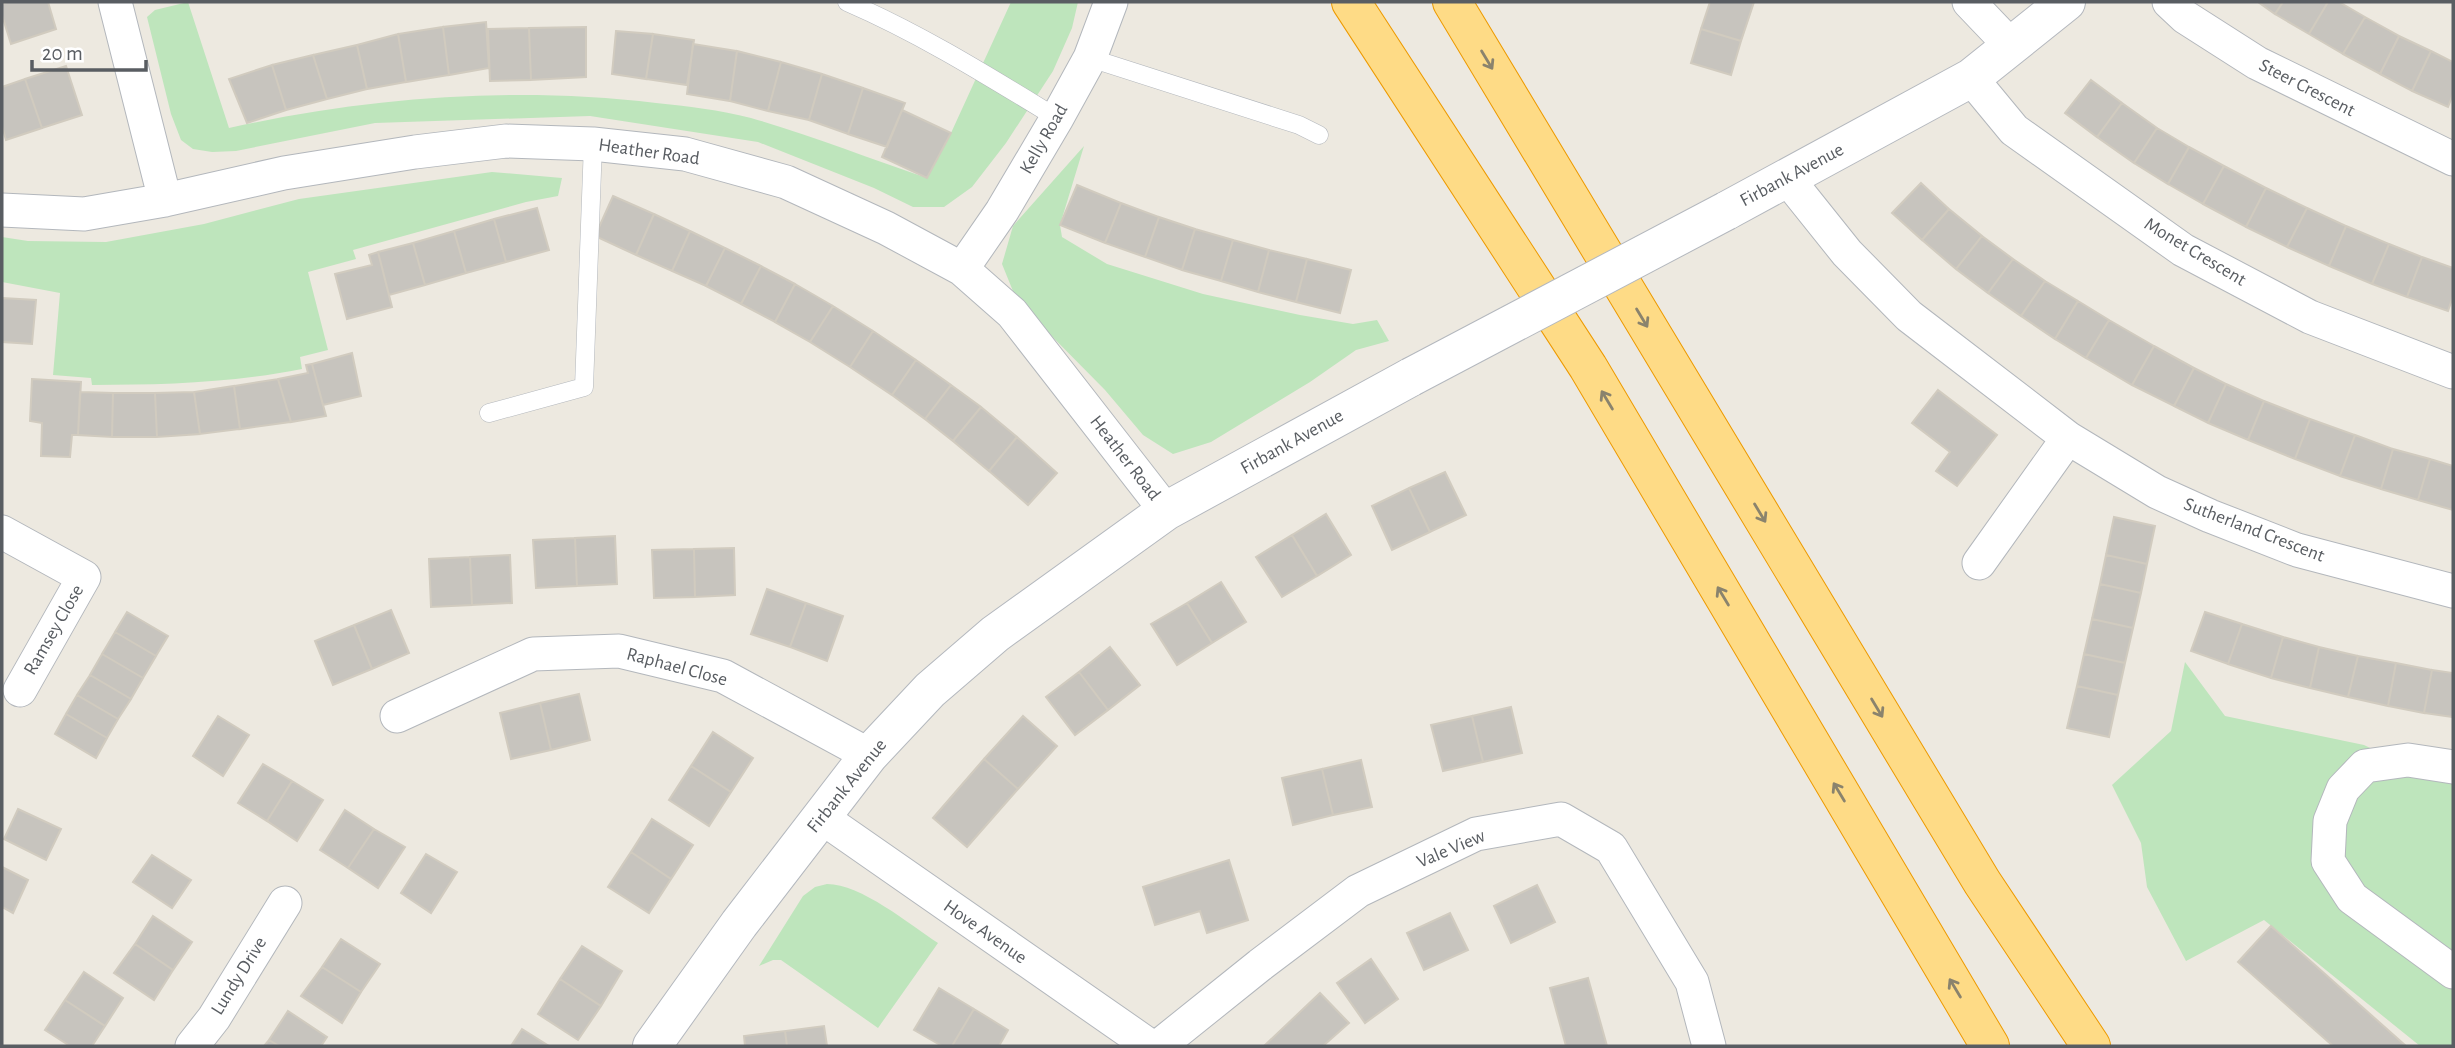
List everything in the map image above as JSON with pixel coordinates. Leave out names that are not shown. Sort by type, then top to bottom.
[{"type":"highway","points":[[1351,2],[1588,367],[1990,1046]]},
{"type":"highway","points":[[1452,2],[1982,882],[2091,1046]]},
{"type":"street","name":"Kelly Road","points":[[962,269],[1002,211],[1057,118],[1090,58],[1111,2]]},
{"type":"street","points":[[1969,2],[2011,46]]},
{"type":"street","name":"Firbank Avenue","points":[[652,1046],[739,924],[869,755],[930,690],[995,634],[1166,511],[1971,78],[2066,2]]},
{"type":"street","name":"Steer Crescent","points":[[2169,2],[2185,17],[2257,63],[2453,159]]},
{"type":"street","points":[[120,3],[165,200]]},
{"type":"street","name":"Monet Crescent","points":[[1971,78],[2014,130],[2183,250],[2310,317],[2453,372]]},
{"type":"street","name":"Heather Road","points":[[2,210],[84,214],[165,200],[284,173],[506,141],[593,144],[685,154],[786,182],[886,228],[962,269],[1012,313],[1166,511]]},
{"type":"street","name":"Sutherland Crescent","points":[[1787,178],[1847,253],[1909,316],[2068,439],[2157,492],[2210,516],[2297,550],[2453,591]]},
{"type":"street","points":[[1979,563],[2068,439]]},
{"type":"street","name":"Ramsey Close","points":[[2,532],[84,577],[20,690]]},
{"type":"street","name":"Raphael Close","points":[[397,716],[533,654],[619,651],[723,676],[869,755]]},
{"type":"street","points":[[2453,767],[2408,760],[2365,766],[2343,789],[2330,821],[2328,861],[2352,898],[2453,972]]},
{"type":"street","name":"Hove Avenue","points":[[821,817],[1150,1046]]},
{"type":"street","name":"Vale View","points":[[1159,1046],[1358,891],[1476,834],[1561,819],[1611,848],[1692,982],[1709,1046]]},
{"type":"street","name":"Lundy Drive","points":[[192,1046],[214,1017],[285,903]]},
{"type":"lane","points":[[847,2],[911,32],[1057,118]]},
{"type":"lane","points":[[1090,58],[1299,125],[1320,135]]},
{"type":"lane","points":[[489,413],[584,387],[593,144]]},
{"type":"green space","points":[[188,2],[229,128],[281,117],[388,102],[496,95],[603,98],[692,107],[751,118],[927,178],[951,133],[1011,2],[1078,2],[1072,28],[1053,71],[1006,143],[972,187],[944,207],[913,207],[874,188],[758,142],[590,116],[375,123],[236,151],[212,152],[193,149],[181,140],[171,114],[147,17],[155,10]]},
{"type":"green space","points":[[1084,146],[1060,225],[1062,237],[1107,264],[1203,294],[1353,324],[1377,320],[1389,341],[1356,350],[1310,382],[1211,442],[1173,454],[1143,435],[1105,390],[1017,301],[1002,264],[1013,226]]},
{"type":"green space","points":[[492,172],[562,178],[558,196],[526,202],[353,250],[356,259],[308,272],[328,350],[300,357],[302,369],[224,380],[145,384],[92,385],[91,378],[53,375],[60,293],[2,282],[2,237],[28,241],[106,242],[204,224],[299,199]]},
{"type":"green space","points":[[2185,662],[2225,716],[2364,745],[2397,761],[2453,767],[2453,1046],[2420,1046],[2264,920],[2186,961],[2147,887],[2141,843],[2112,785],[2171,731]]},
{"type":"green space","points":[[827,884],[855,891],[869,898],[938,943],[878,1028],[781,960],[773,960],[759,966],[803,896],[815,887]]},
{"type":"building","points":[[48,2],[56,29],[11,44],[2,15],[2,4]]},
{"type":"building","points":[[1710,2],[1754,2],[1741,41],[1701,29]]},
{"type":"building","points":[[2258,2],[2283,2],[2275,14]]},
{"type":"building","points":[[2283,2],[2328,2],[2309,34],[2275,14]]},
{"type":"building","points":[[2328,2],[2339,2],[2365,17],[2343,54],[2309,34]]},
{"type":"building","points":[[2365,17],[2399,36],[2380,74],[2343,54]]},
{"type":"building","points":[[486,22],[489,68],[449,75],[443,27]]},
{"type":"building","points":[[443,27],[449,75],[406,82],[398,34]]},
{"type":"building","points":[[586,27],[586,77],[531,80],[529,28]]},
{"type":"building","points":[[529,28],[531,80],[490,81],[488,29]]},
{"type":"building","points":[[1701,29],[1741,41],[1731,75],[1691,63]]},
{"type":"building","points":[[616,31],[653,34],[646,79],[612,74]]},
{"type":"building","points":[[398,34],[406,82],[367,89],[357,45]]},
{"type":"building","points":[[653,34],[694,40],[687,85],[646,79]]},
{"type":"building","points":[[2399,36],[2431,51],[2412,91],[2380,74]]},
{"type":"building","points":[[693,44],[737,51],[730,101],[687,94]]},
{"type":"building","points":[[357,45],[367,89],[327,99],[313,55]]},
{"type":"building","points":[[737,51],[781,62],[768,111],[730,101]]},
{"type":"building","points":[[2431,51],[2453,62],[2453,94],[2448,107],[2412,91]]},
{"type":"building","points":[[313,55],[327,99],[286,110],[272,65]]},
{"type":"building","points":[[781,62],[822,74],[809,120],[768,111]]},
{"type":"building","points":[[272,65],[286,110],[247,123],[229,79]]},
{"type":"building","points":[[66,66],[82,115],[42,128],[25,79]]},
{"type":"building","points":[[822,74],[863,88],[848,134],[809,120]]},
{"type":"building","points":[[25,79],[42,128],[6,140],[2,126],[2,87]]},
{"type":"building","points":[[2091,80],[2122,103],[2097,137],[2065,113]]},
{"type":"building","points":[[863,88],[905,103],[887,147],[848,134]]},
{"type":"building","points":[[2122,103],[2157,128],[2134,163],[2097,137]]},
{"type":"building","points":[[902,110],[951,133],[927,178],[882,157]]},
{"type":"building","points":[[2157,128],[2189,147],[2168,184],[2134,163]]},
{"type":"building","points":[[2189,147],[2224,166],[2203,204],[2168,184]]},
{"type":"building","points":[[2224,166],[2266,188],[2246,227],[2203,204]]},
{"type":"building","points":[[1921,183],[1949,209],[1922,240],[1892,213]]},
{"type":"building","points":[[1077,185],[1121,203],[1105,243],[1060,225]]},
{"type":"building","points":[[2266,188],[2307,208],[2287,247],[2246,227]]},
{"type":"building","points":[[613,196],[654,214],[636,255],[595,236]]},
{"type":"building","points":[[1121,203],[1159,217],[1145,257],[1105,243]]},
{"type":"building","points":[[537,208],[549,250],[506,262],[494,219]]},
{"type":"building","points":[[2307,208],[2346,226],[2329,266],[2287,247]]},
{"type":"building","points":[[1949,209],[1982,236],[1956,269],[1922,240]]},
{"type":"building","points":[[654,214],[690,231],[672,271],[636,255]]},
{"type":"building","points":[[1159,217],[1195,229],[1182,270],[1145,257]]},
{"type":"building","points":[[494,219],[506,262],[466,273],[454,231]]},
{"type":"building","points":[[2346,226],[2389,244],[2372,284],[2329,266]]},
{"type":"building","points":[[1195,229],[1233,240],[1221,281],[1182,270]]},
{"type":"building","points":[[454,231],[466,273],[425,285],[413,243]]},
{"type":"building","points":[[690,231],[725,248],[706,286],[672,271]]},
{"type":"building","points":[[1982,236],[2013,259],[1988,293],[1956,269]]},
{"type":"building","points":[[1233,240],[1269,250],[1258,292],[1221,281]]},
{"type":"building","points":[[413,243],[425,285],[389,295],[378,252]]},
{"type":"building","points":[[2389,244],[2422,257],[2407,297],[2372,284]]},
{"type":"building","points":[[725,248],[761,266],[741,304],[706,286]]},
{"type":"building","points":[[1269,250],[1307,259],[1296,302],[1258,292]]},
{"type":"building","points":[[378,252],[392,307],[347,319],[335,274],[372,265],[369,255]]},
{"type":"building","points":[[2422,257],[2453,268],[2453,296],[2448,311],[2407,297]]},
{"type":"building","points":[[1307,259],[1351,270],[1340,313],[1296,302]]},
{"type":"building","points":[[2013,259],[2045,281],[2021,316],[1988,293]]},
{"type":"building","points":[[761,266],[795,284],[775,322],[741,304]]},
{"type":"building","points":[[2045,281],[2078,301],[2055,339],[2021,316]]},
{"type":"building","points":[[795,284],[833,306],[810,342],[775,322]]},
{"type":"building","points":[[2,298],[36,300],[32,344],[2,342]]},
{"type":"building","points":[[2078,301],[2109,320],[2086,358],[2055,339]]},
{"type":"building","points":[[833,306],[873,331],[850,367],[810,342]]},
{"type":"building","points":[[2109,320],[2154,346],[2132,385],[2086,358]]},
{"type":"building","points":[[873,331],[916,360],[892,395],[850,367]]},
{"type":"building","points":[[2154,346],[2194,368],[2174,406],[2132,385]]},
{"type":"building","points":[[352,353],[361,396],[323,405],[312,364]]},
{"type":"building","points":[[916,360],[951,385],[925,419],[892,395]]},
{"type":"building","points":[[312,364],[326,416],[291,422],[278,379],[308,373],[306,365]]},
{"type":"building","points":[[2194,368],[2226,384],[2208,423],[2174,406]]},
{"type":"building","points":[[32,379],[81,382],[78,435],[72,435],[70,457],[41,456],[42,423],[30,421]]},
{"type":"building","points":[[278,379],[291,422],[240,429],[234,386]]},
{"type":"building","points":[[2226,384],[2264,401],[2248,440],[2208,423]]},
{"type":"building","points":[[951,385],[981,407],[953,441],[925,419]]},
{"type":"building","points":[[234,386],[240,429],[200,434],[194,392]]},
{"type":"building","points":[[1938,390],[1997,435],[1957,486],[1936,471],[1950,452],[1912,423]]},
{"type":"building","points":[[80,392],[113,393],[112,437],[78,435]]},
{"type":"building","points":[[194,392],[200,434],[157,437],[155,393]]},
{"type":"building","points":[[113,393],[155,393],[157,437],[112,437]]},
{"type":"building","points":[[2264,401],[2310,419],[2295,459],[2248,440]]},
{"type":"building","points":[[981,407],[1017,437],[989,471],[953,441]]},
{"type":"building","points":[[2310,419],[2355,435],[2340,476],[2295,459]]},
{"type":"building","points":[[2355,435],[2393,449],[2381,489],[2340,476]]},
{"type":"building","points":[[1017,437],[1057,473],[1028,505],[989,471]]},
{"type":"building","points":[[2393,449],[2430,459],[2418,500],[2381,489]]},
{"type":"building","points":[[2430,459],[2453,466],[2453,510],[2418,500]]},
{"type":"building","points":[[1445,472],[1466,515],[1430,532],[1409,488]]},
{"type":"building","points":[[1409,488],[1430,532],[1392,550],[1372,506]]},
{"type":"building","points":[[1326,514],[1351,555],[1317,576],[1292,535]]},
{"type":"building","points":[[2114,517],[2155,526],[2147,564],[2106,555]]},
{"type":"building","points":[[1292,535],[1317,576],[1282,597],[1256,557]]},
{"type":"building","points":[[615,536],[617,584],[577,586],[575,538]]},
{"type":"building","points":[[575,538],[577,586],[536,588],[533,540]]},
{"type":"building","points":[[734,548],[735,595],[695,597],[694,549]]},
{"type":"building","points":[[694,549],[695,597],[654,598],[652,550]]},
{"type":"building","points":[[510,555],[512,603],[472,605],[470,557]]},
{"type":"building","points":[[2106,555],[2147,564],[2141,593],[2100,584]]},
{"type":"building","points":[[470,557],[472,605],[431,607],[429,559]]},
{"type":"building","points":[[1221,582],[1246,622],[1212,643],[1187,603]]},
{"type":"building","points":[[2100,584],[2141,593],[2133,628],[2092,619]]},
{"type":"building","points":[[767,589],[806,603],[790,647],[751,634]]},
{"type":"building","points":[[806,603],[843,616],[827,661],[790,647]]},
{"type":"building","points":[[1187,603],[1212,643],[1177,665],[1151,624]]},
{"type":"building","points":[[391,610],[409,653],[372,669],[354,625]]},
{"type":"building","points":[[127,612],[168,636],[156,656],[115,632]]},
{"type":"building","points":[[2205,612],[2242,624],[2228,664],[2191,651]]},
{"type":"building","points":[[2092,619],[2133,628],[2125,663],[2084,654]]},
{"type":"building","points":[[2242,624],[2283,637],[2271,678],[2228,664]]},
{"type":"building","points":[[354,625],[372,669],[333,685],[315,641]]},
{"type":"building","points":[[115,632],[156,656],[143,678],[102,654]]},
{"type":"building","points":[[2283,637],[2319,647],[2310,688],[2271,678]]},
{"type":"building","points":[[1110,647],[1140,685],[1108,710],[1079,672]]},
{"type":"building","points":[[2319,647],[2358,656],[2348,697],[2310,688]]},
{"type":"building","points":[[102,654],[143,678],[131,699],[90,675]]},
{"type":"building","points":[[2084,654],[2125,663],[2118,695],[2077,686]]},
{"type":"building","points":[[2358,656],[2396,663],[2388,706],[2348,697]]},
{"type":"building","points":[[2396,663],[2432,670],[2424,713],[2388,706]]},
{"type":"building","points":[[2432,670],[2453,673],[2453,717],[2424,713]]},
{"type":"building","points":[[1079,672],[1108,710],[1075,735],[1046,697]]},
{"type":"building","points":[[90,675],[131,699],[118,719],[77,695]]},
{"type":"building","points":[[2077,686],[2118,695],[2109,737],[2067,728]]},
{"type":"building","points":[[579,694],[590,740],[551,750],[540,703]]},
{"type":"building","points":[[77,695],[118,719],[107,738],[66,714]]},
{"type":"building","points":[[540,703],[551,750],[511,759],[500,713]]},
{"type":"building","points":[[1511,707],[1522,753],[1483,762],[1472,716]]},
{"type":"building","points":[[66,714],[107,738],[96,758],[55,734]]},
{"type":"building","points":[[218,716],[249,735],[223,776],[193,756]]},
{"type":"building","points":[[1023,716],[1057,746],[1018,789],[984,759]]},
{"type":"building","points":[[1472,716],[1483,762],[1443,771],[1431,725]]},
{"type":"building","points":[[713,732],[753,758],[731,792],[691,766]]},
{"type":"building","points":[[984,759],[1018,789],[967,847],[933,818]]},
{"type":"building","points":[[1361,760],[1372,807],[1333,815],[1322,769]]},
{"type":"building","points":[[263,764],[292,781],[267,821],[238,803]]},
{"type":"building","points":[[691,766],[731,792],[709,826],[669,800]]},
{"type":"building","points":[[1322,769],[1333,815],[1293,825],[1282,778]]},
{"type":"building","points":[[292,781],[323,800],[297,841],[267,821]]},
{"type":"building","points":[[18,809],[61,829],[46,860],[4,839]]},
{"type":"building","points":[[345,810],[374,829],[348,868],[320,850]]},
{"type":"building","points":[[652,819],[693,845],[671,879],[631,852]]},
{"type":"building","points":[[374,829],[405,847],[378,888],[348,868]]},
{"type":"building","points":[[631,852],[671,879],[649,913],[608,887]]},
{"type":"building","points":[[426,854],[457,872],[431,913],[401,893]]},
{"type":"building","points":[[152,855],[191,880],[172,908],[133,882]]},
{"type":"building","points":[[1229,860],[1248,920],[1207,933],[1200,911],[1155,925],[1143,887]]},
{"type":"building","points":[[2,867],[28,880],[13,913],[2,907]]},
{"type":"building","points":[[1537,885],[1555,922],[1511,943],[1494,906]]},
{"type":"building","points":[[1450,913],[1468,950],[1424,970],[1407,933]]},
{"type":"building","points":[[153,916],[192,942],[173,970],[135,944]]},
{"type":"building","points":[[2271,926],[2406,1046],[2333,1046],[2238,962]]},
{"type":"building","points":[[341,939],[380,964],[361,992],[322,967]]},
{"type":"building","points":[[135,944],[173,970],[154,1000],[114,973]]},
{"type":"building","points":[[582,946],[622,971],[601,1006],[560,979]]},
{"type":"building","points":[[1371,959],[1398,999],[1365,1023],[1337,983]]},
{"type":"building","points":[[322,967],[361,992],[342,1023],[301,996]]},
{"type":"building","points":[[84,972],[123,998],[105,1026],[65,1000]]},
{"type":"building","points":[[1588,978],[1607,1046],[1566,1046],[1550,988]]},
{"type":"building","points":[[560,979],[601,1006],[578,1040],[538,1014]]},
{"type":"building","points":[[939,988],[974,1009],[952,1046],[942,1046],[914,1030]]},
{"type":"building","points":[[1320,993],[1349,1023],[1323,1046],[1264,1046]]},
{"type":"building","points":[[65,1000],[105,1026],[92,1046],[70,1046],[45,1030]]},
{"type":"building","points":[[974,1009],[1008,1030],[999,1046],[952,1046]]},
{"type":"building","points":[[288,1011],[327,1037],[321,1046],[279,1046],[269,1040]]},
{"type":"building","points":[[824,1026],[827,1046],[787,1046],[785,1031]]},
{"type":"building","points":[[522,1029],[549,1046],[511,1046]]},
{"type":"building","points":[[785,1031],[787,1046],[745,1046],[744,1036]]},
{"type":"building","points":[[269,1040],[279,1046],[264,1046]]}]
